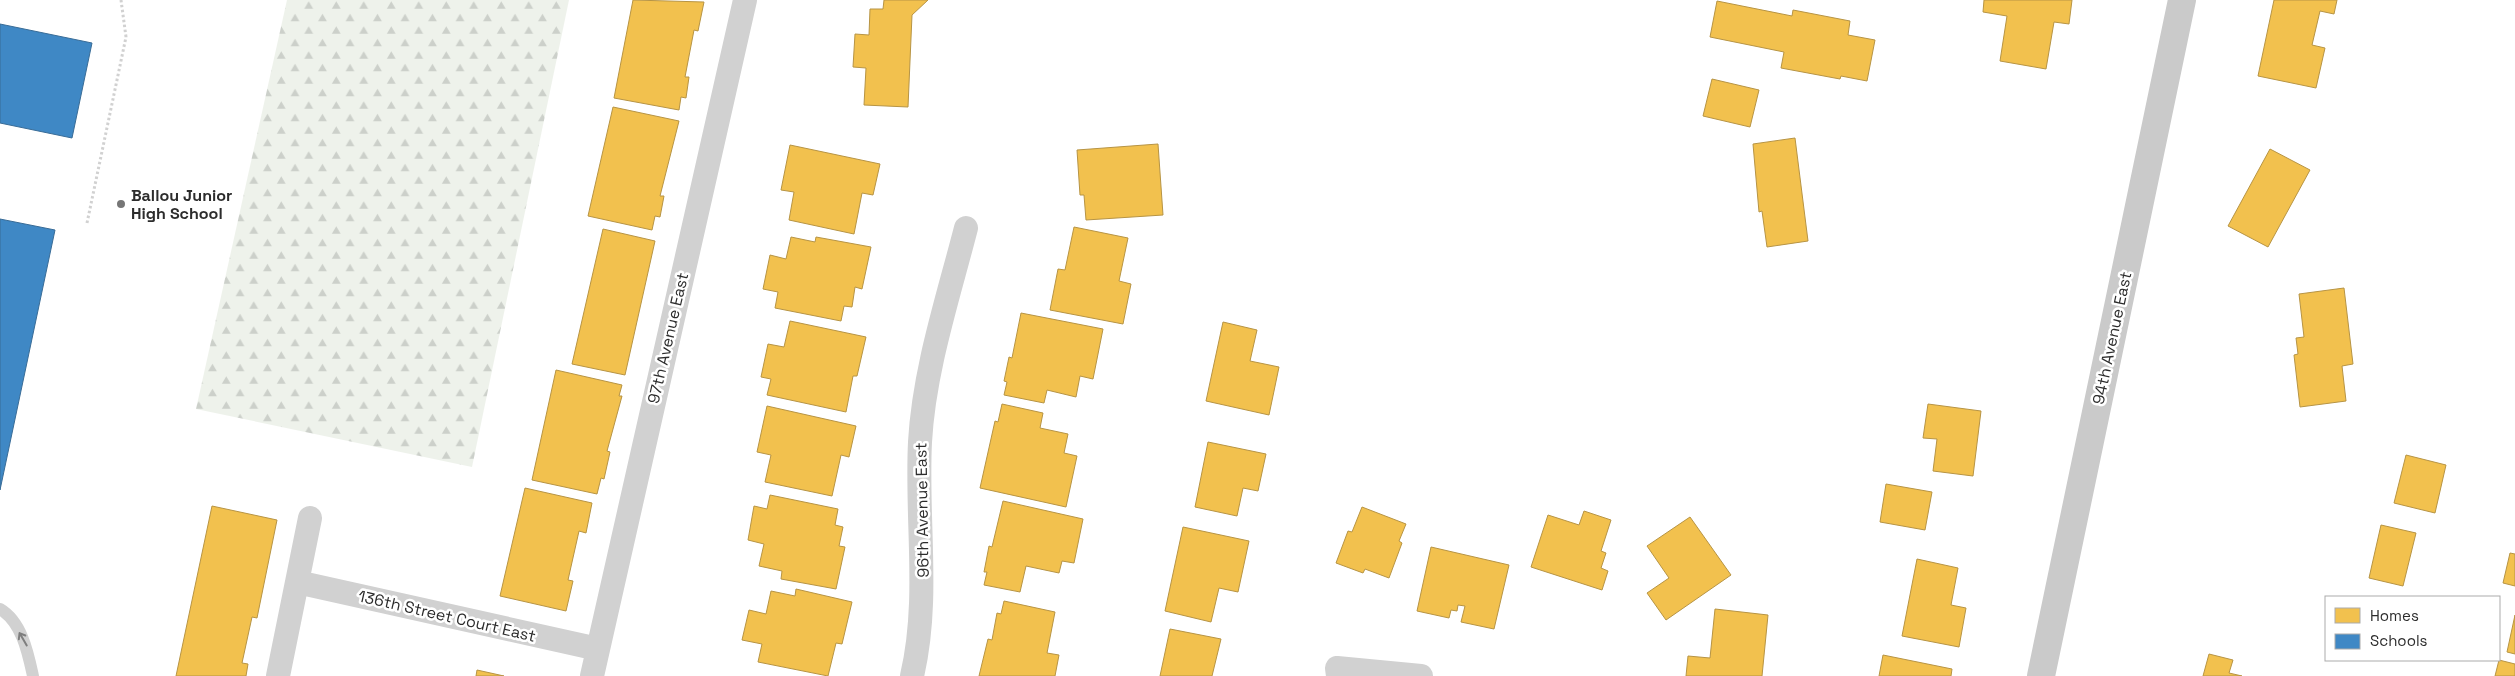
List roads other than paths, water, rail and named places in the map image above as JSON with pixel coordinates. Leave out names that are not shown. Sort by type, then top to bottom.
[{"type":"main road","name":"94th Avenue East","points":[[2041,676],[2182,0]]},
{"type":"street","name":"97th Avenue East","points":[[592,676],[745,0]]},
{"type":"street","name":"96th Avenue East","points":[[912,676],[920,624],[923,583],[919,497],[920,441],[926,394],[936,347],[966,228]]},
{"type":"street","points":[[278,676],[310,518]]},
{"type":"street","name":"136th Street Court East","points":[[297,582],[598,649]]},
{"type":"street","points":[[1337,672],[1421,676]]},
{"type":"lane","points":[[0,609],[7,613],[27,645],[33,676]]},
{"type":"place","name":"Ballou Junior High School","points":[[121,204]]}]
